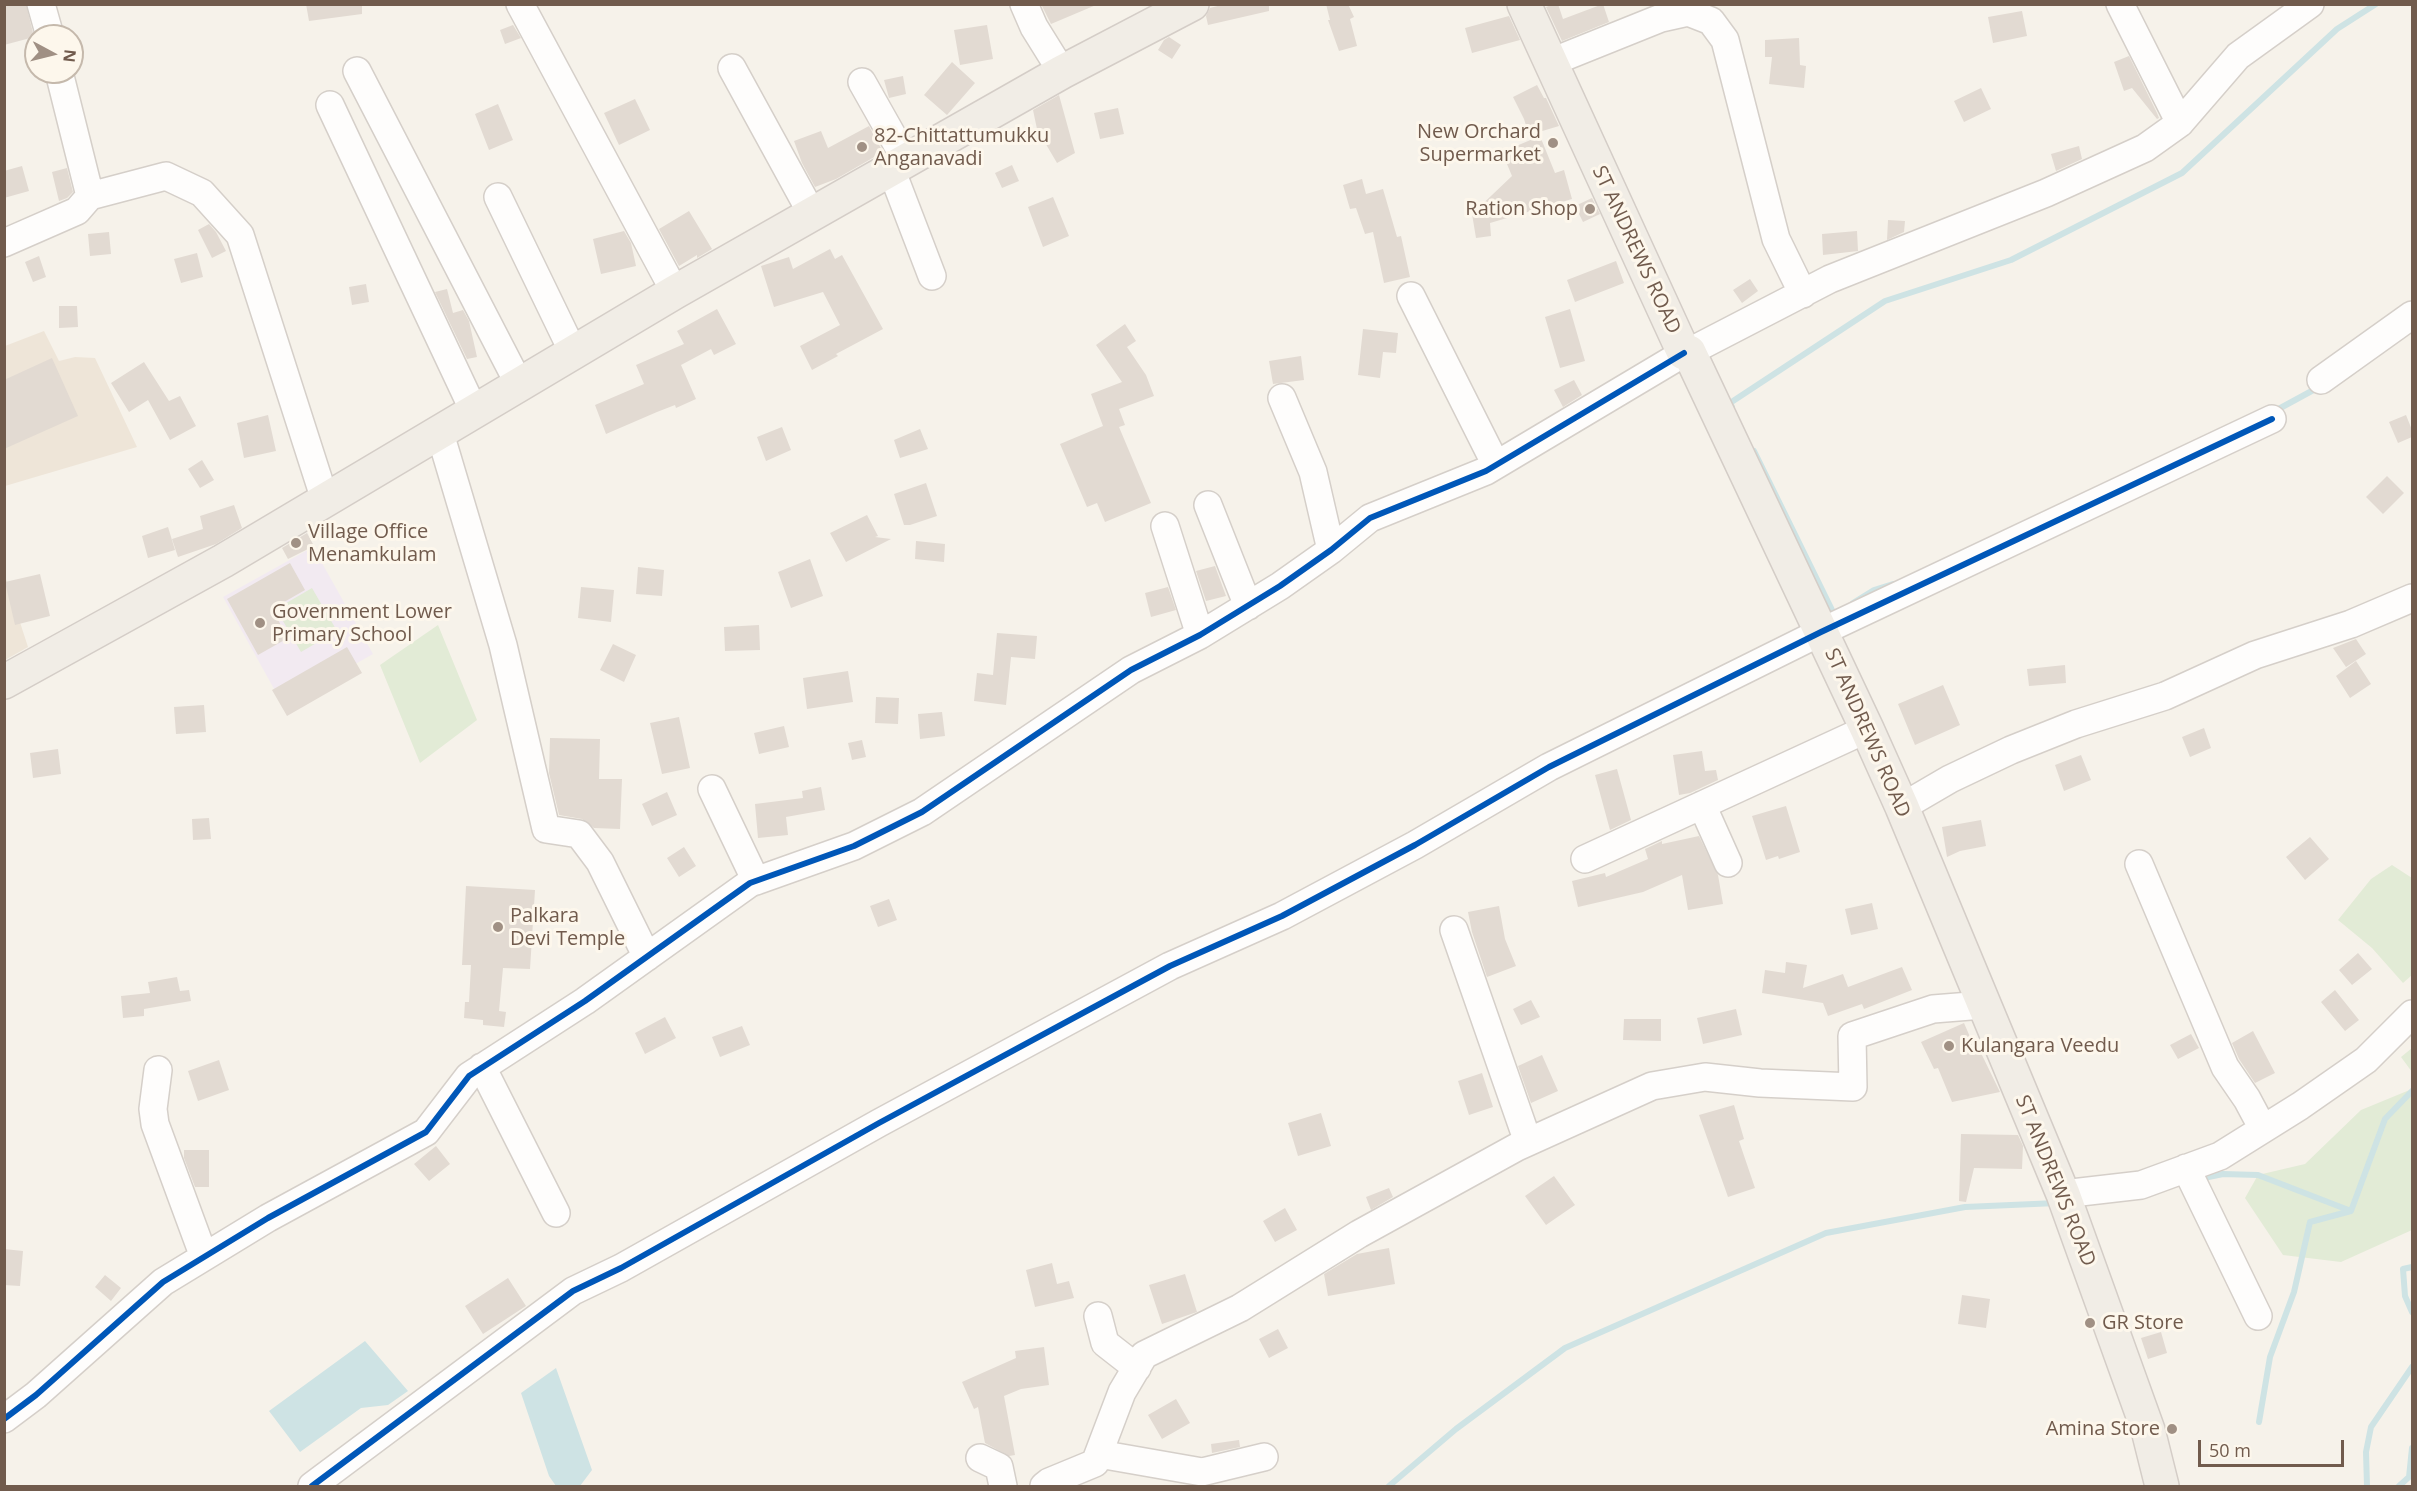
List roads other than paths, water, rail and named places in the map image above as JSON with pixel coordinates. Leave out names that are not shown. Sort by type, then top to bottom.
[{"type":"main road","points":[[4,682],[223,561],[439,430],[675,292],[1062,72],[1192,4]]},
{"type":"main road","name":"ST ANDREWS ROAD","points":[[1524,4],[1549,63],[1821,632],[1902,807],[2064,1194],[2148,1431],[2162,1486]]},
{"type":"street","points":[[41,4],[47,24]]},
{"type":"street","points":[[519,4],[675,292]]},
{"type":"street","points":[[1024,4],[1034,27],[1062,72]]},
{"type":"street","points":[[2120,4],[2180,123]]},
{"type":"street","points":[[4,1419],[36,1395],[163,1282],[268,1218],[426,1132],[469,1076],[585,1001],[750,883],[854,846],[922,812],[1131,670],[1200,635],[1248,606],[1331,550],[1370,518],[1496,465],[1686,353],[1830,279],[2056,189],[2145,148],[2180,123],[2238,56],[2310,4]]},
{"type":"street","points":[[1549,63],[1661,18],[1688,12],[1711,21],[1725,40],[1776,239],[1803,294]]},
{"type":"street","points":[[732,68],[812,214]]},
{"type":"street","points":[[357,70],[519,384]]},
{"type":"street","points":[[862,82],[899,165],[932,276]]},
{"type":"street","points":[[4,243],[77,211],[90,196],[62,84]]},
{"type":"street","points":[[330,105],[474,411]]},
{"type":"street","points":[[90,196],[166,176],[202,193],[240,235],[326,500]]},
{"type":"street","points":[[498,197],[573,352]]},
{"type":"street","points":[[1411,296],[1496,465]]},
{"type":"street","points":[[2320,380],[2412,315]]},
{"type":"street","points":[[1282,398],[1313,472],[1331,550]]},
{"type":"street","points":[[312,1486],[573,1291],[621,1268],[879,1124],[1170,966],[1282,916],[1415,845],[1549,767],[1821,632],[2272,419]]},
{"type":"street","points":[[439,430],[503,645],[546,829],[579,834],[600,862],[647,957]]},
{"type":"street","points":[[1208,505],[1248,606]]},
{"type":"street","points":[[1165,526],[1200,635]]},
{"type":"street","points":[[1902,807],[1950,779],[2011,750],[2076,724],[2165,696],[2255,655],[2351,624],[2412,598]]},
{"type":"street","points":[[1585,859],[1867,729]]},
{"type":"street","points":[[712,789],[756,881]]},
{"type":"street","points":[[1702,805],[1728,863]]},
{"type":"street","points":[[2139,864],[2225,1067],[2247,1099],[2263,1129]]},
{"type":"street","points":[[1454,930],[1528,1142]]},
{"type":"street","points":[[1044,1486],[1095,1463],[1122,1392],[1144,1355],[1240,1308],[1359,1234],[1528,1142],[1652,1086],[1705,1077],[1760,1083],[1853,1087],[1852,1036],[1933,1009],[1983,1005]]},
{"type":"street","points":[[2064,1194],[2141,1185],[2220,1156],[2301,1106],[2366,1060],[2412,1014]]},
{"type":"street","points":[[482,1067],[556,1213]]},
{"type":"street","points":[[158,1070],[153,1109],[155,1124],[204,1257]]},
{"type":"street","points":[[2186,1168],[2258,1316]]},
{"type":"street","points":[[1098,1316],[1105,1343],[1137,1368]]},
{"type":"street","points":[[1099,1454],[1202,1472],[1264,1457]]},
{"type":"street","points":[[980,1458],[999,1467],[1003,1486]]},
{"type":"waterway","points":[[1732,407],[1730,403],[1885,301],[2011,260],[2182,173],[2337,29],[2376,4]]},
{"type":"waterway","points":[[2273,412],[2319,387]]},
{"type":"waterway","points":[[1754,451],[1834,614],[1837,613]]},
{"type":"waterway","points":[[1853,603],[1874,590],[1893,584]]},
{"type":"waterway","points":[[2199,1179],[2223,1174],[2258,1175],[2351,1211],[2385,1119],[2412,1091]]},
{"type":"waterway","points":[[1389,1486],[1456,1429],[1565,1348],[1826,1233],[1965,1207],[2057,1203]]},
{"type":"waterway","points":[[2259,1422],[2270,1357],[2294,1292],[2310,1222],[2351,1211]]},
{"type":"waterway","points":[[2412,1267],[2403,1269],[2405,1296],[2412,1312]]},
{"type":"waterway","points":[[2367,1486],[2366,1452],[2371,1427],[2412,1367]]},
{"type":"waterway","points":[[2399,1486],[2409,1477],[2412,1448]]},
{"type":"place","name":"New Orchard Supermarket","points":[[1553,143]]},
{"type":"place","name":"82-Chittattumukku Anganavadi","points":[[862,147]]},
{"type":"place","name":"Ration Shop","points":[[1590,209]]},
{"type":"place","name":"Village Office Menamkulam","points":[[296,543]]},
{"type":"place","name":"Government Lower Primary School","points":[[260,623]]},
{"type":"place","name":"Palkara Devi Temple","points":[[498,927]]},
{"type":"place","name":"Kulangara Veedu","points":[[1949,1046]]},
{"type":"place","name":"GR Store","points":[[2090,1323]]},
{"type":"place","name":"Amina Store","points":[[2172,1429]]}]
